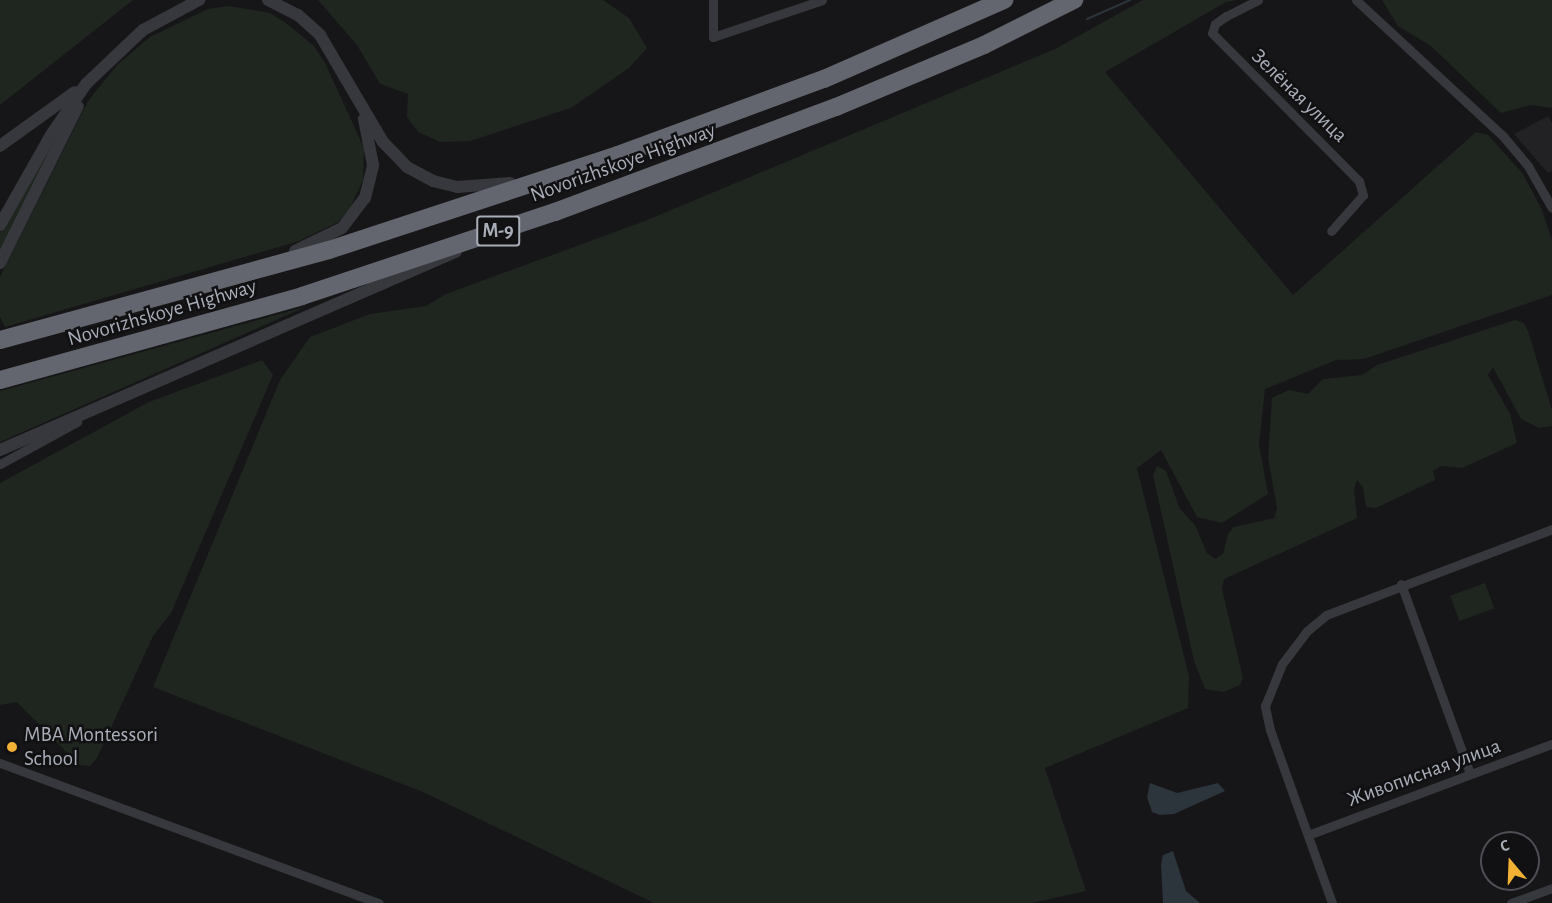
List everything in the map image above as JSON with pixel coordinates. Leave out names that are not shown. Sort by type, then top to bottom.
[{"type":"highway","name":"Novorizhskoye Highway","points":[[3,339],[340,247],[618,155],[814,83],[1004,0]]},
{"type":"highway","name":"Novorizhskoye Highway","points":[[0,380],[281,303],[501,230],[836,107],[984,45],[1074,0]]},
{"type":"street","points":[[0,225],[51,135],[86,84],[143,30],[199,0]]},
{"type":"street","points":[[713,0],[713,37],[822,0]]},
{"type":"street","name":"Зелёная улица","points":[[1258,0],[1226,16],[1215,24],[1212,33],[1359,181],[1363,195],[1331,231]]},
{"type":"street","points":[[1356,0],[1503,136],[1528,166],[1552,208]]},
{"type":"street","points":[[273,1],[298,15],[320,35],[357,101],[396,157],[420,175],[446,185],[494,186],[618,155]]},
{"type":"street","points":[[0,263],[98,71]]},
{"type":"street","points":[[0,146],[86,84]]},
{"type":"street","points":[[140,303],[302,249],[342,228],[365,198],[373,165],[371,146],[357,101]]},
{"type":"street","points":[[0,450],[501,230]]},
{"type":"street","points":[[0,464],[137,391]]},
{"type":"street","points":[[1332,903],[1270,730],[1265,706],[1270,685],[1307,631],[1326,615],[1401,584],[1552,529]]},
{"type":"street","points":[[1401,584],[1470,774]]},
{"type":"street","name":"Живописная улица","points":[[1308,835],[1552,744]]},
{"type":"street","points":[[0,763],[379,903]]},
{"type":"street","points":[[1511,903],[1552,888]]},
{"type":"shaded area","points":[[0,0],[133,0],[0,105]]},
{"type":"shaded area","points":[[318,0],[603,0],[629,18],[647,48],[629,68],[571,108],[470,141],[440,142],[418,132],[407,117],[408,94],[380,84],[357,45]]},
{"type":"shaded area","points":[[1143,0],[1237,0],[1226,2],[1105,72],[1293,295],[1476,132],[1488,135],[1523,174],[1542,210],[1552,240],[1552,295],[1364,359],[1336,360],[1265,389],[1259,444],[1268,494],[1222,523],[1197,517],[1161,450],[1137,468],[1189,676],[1188,708],[1045,768],[1086,891],[1032,903],[654,903],[423,792],[153,687],[280,380],[310,337],[370,314],[426,306],[446,294],[645,221],[1055,49]]},
{"type":"shaded area","points":[[1382,0],[1552,0],[1552,108],[1530,105],[1501,113],[1431,46],[1398,26]]},
{"type":"shaded area","points":[[229,6],[270,13],[314,46],[325,63],[364,148],[363,180],[350,208],[338,222],[299,241],[5,327],[0,317],[0,277],[88,101],[117,65],[150,37],[208,9]]},
{"type":"shaded area","points":[[1548,116],[1552,123],[1552,171],[1548,173],[1514,134]]},
{"type":"shaded area","points":[[51,147],[0,254],[0,233]]},
{"type":"shaded area","points":[[305,307],[161,371],[0,442],[0,391]]},
{"type":"shaded area","points":[[1515,320],[1524,323],[1528,331],[1552,410],[1552,426],[1539,428],[1521,419],[1493,367],[1488,375],[1510,414],[1517,443],[1462,468],[1441,466],[1433,471],[1435,480],[1376,508],[1366,507],[1363,487],[1357,480],[1354,489],[1357,518],[1224,579],[1222,589],[1243,678],[1240,685],[1224,692],[1205,689],[1194,661],[1153,475],[1157,466],[1166,471],[1180,509],[1195,525],[1207,553],[1215,559],[1223,554],[1228,534],[1234,527],[1274,518],[1277,508],[1268,458],[1272,398],[1289,390],[1308,394],[1323,379],[1362,375],[1377,365]]},
{"type":"shaded area","points":[[262,360],[273,375],[171,613],[153,636],[97,758],[90,766],[79,765],[17,702],[0,705],[0,483],[149,402]]},
{"type":"shaded area","points":[[1485,583],[1494,608],[1459,621],[1450,596]]},
{"type":"shaded area","points":[[1150,783],[1177,793],[1218,783],[1225,791],[1174,814],[1160,815],[1152,812],[1147,797]]},
{"type":"shaded area","points":[[1173,851],[1186,891],[1200,903],[1163,903],[1161,864],[1163,855]]},
{"type":"waterway","points":[[1087,19],[1130,0]]},
{"type":"place","name":"MBA Montessori School","points":[[12,747]]}]
